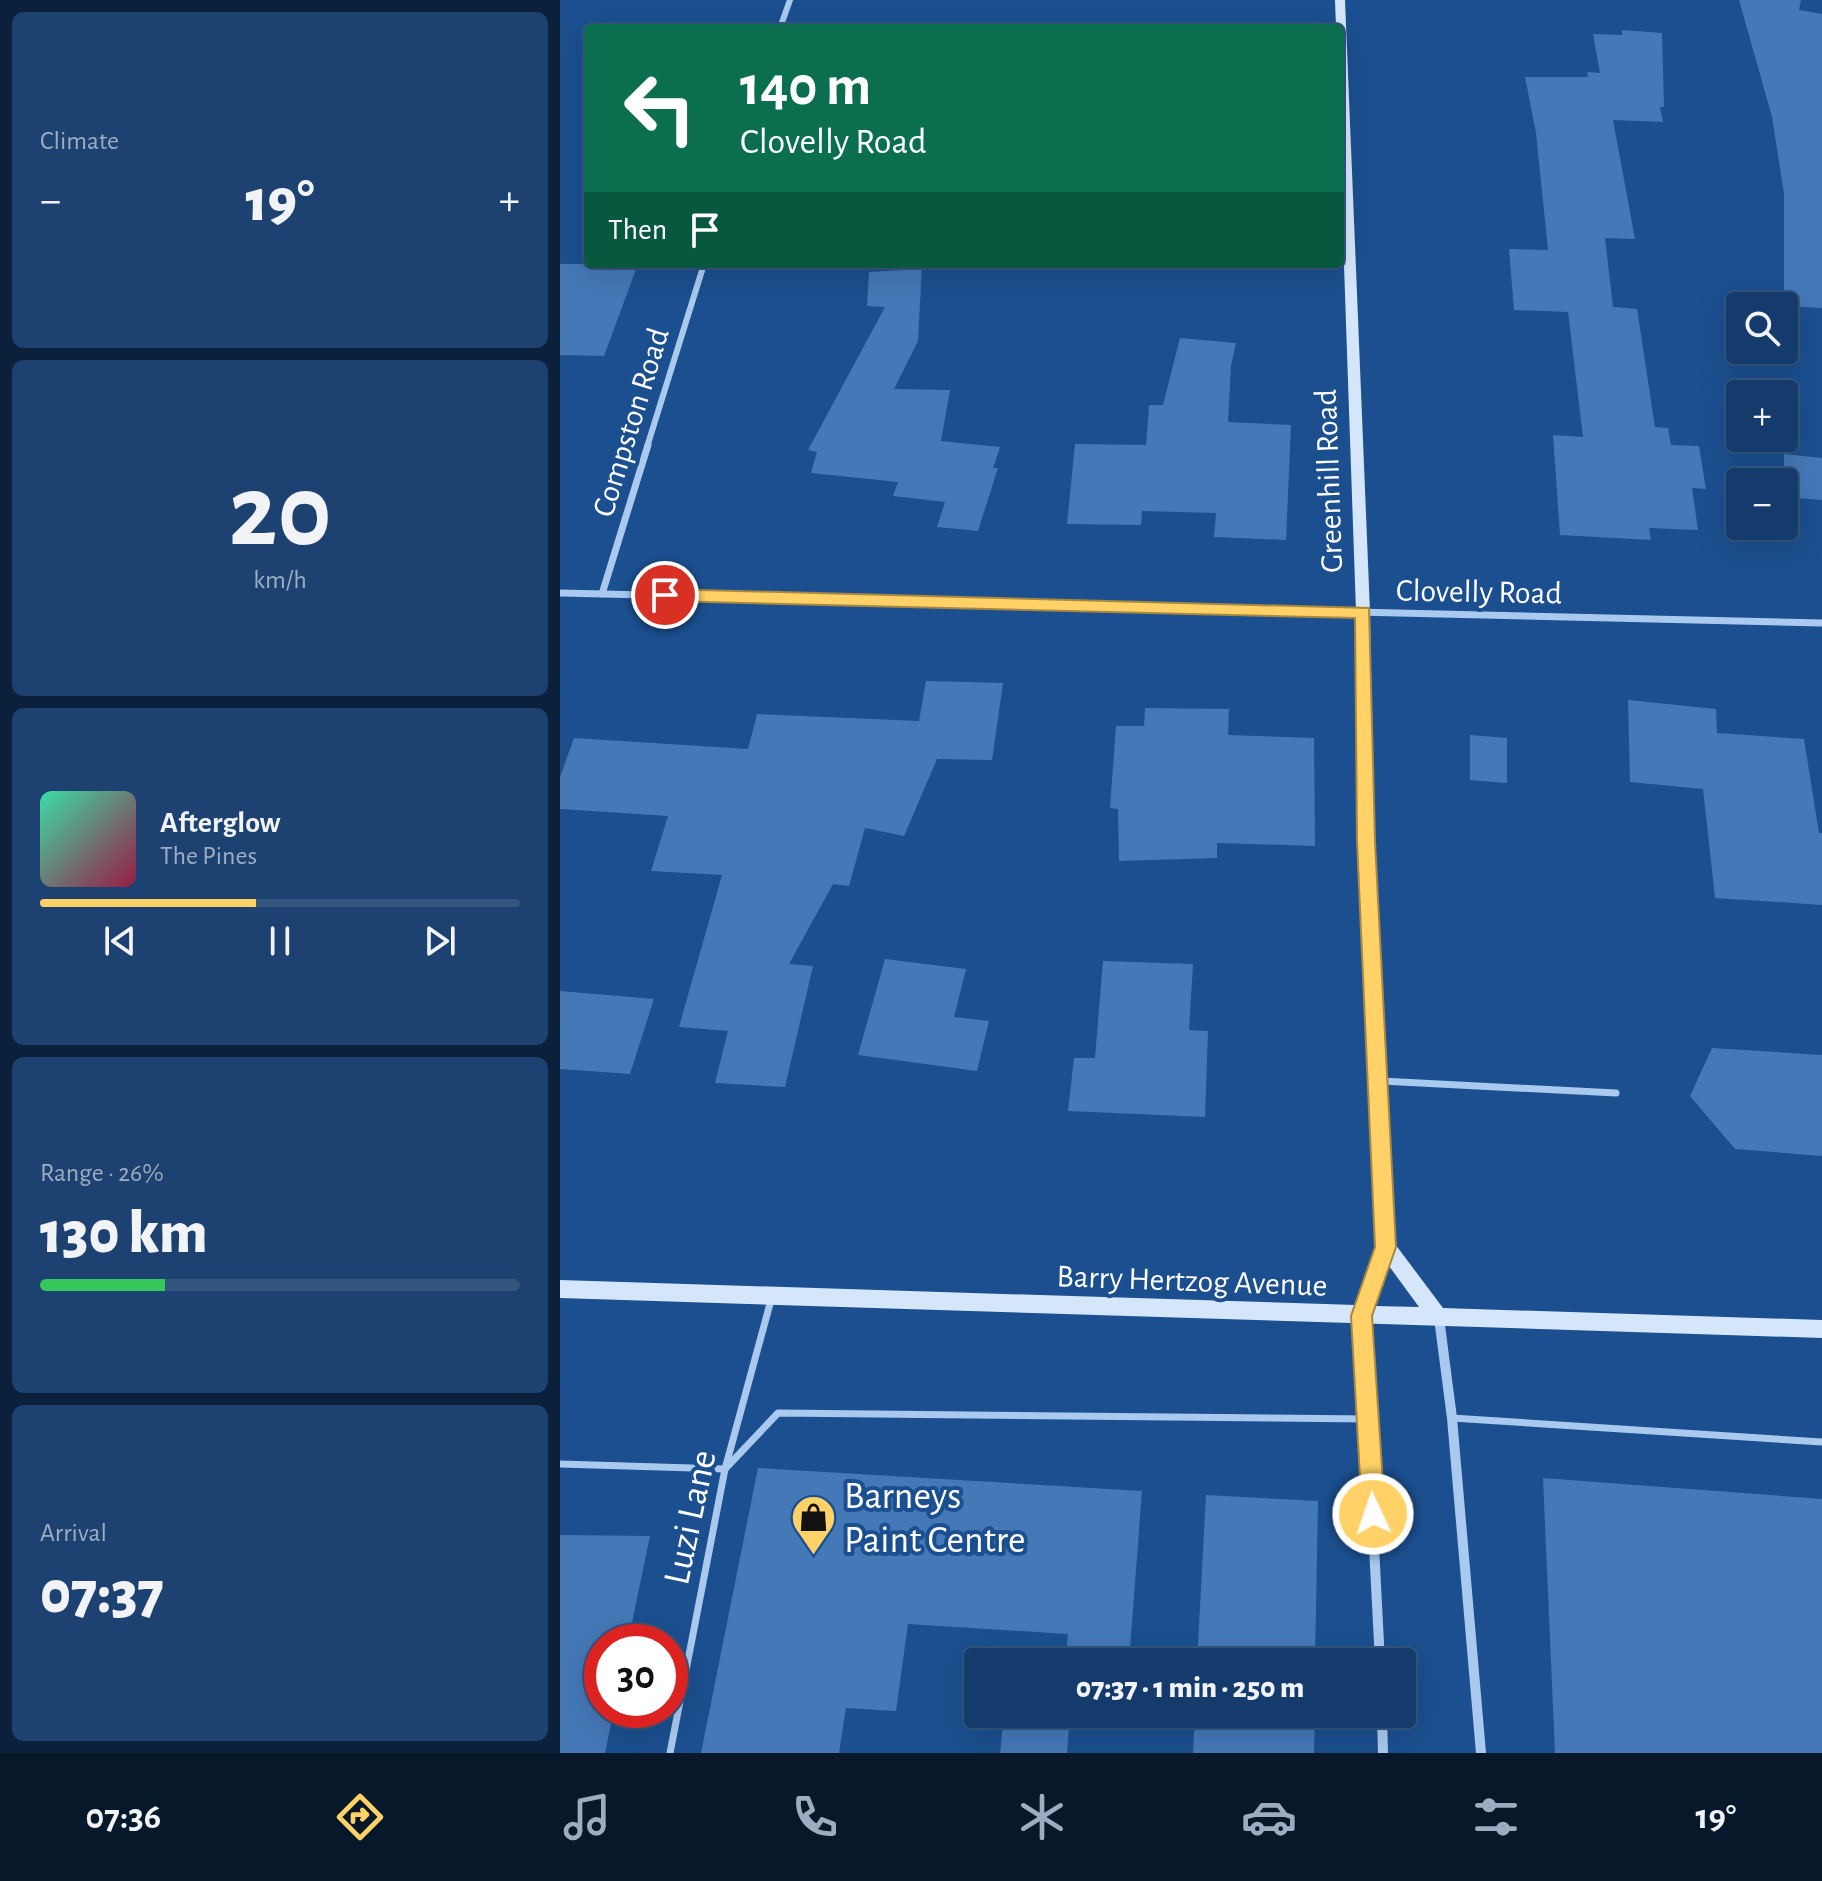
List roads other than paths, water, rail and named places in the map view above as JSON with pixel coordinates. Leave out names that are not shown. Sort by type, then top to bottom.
[{"type":"street","points":[[781,24],[790,0]]},
{"type":"street","name":"Greenhill Road","points":[[1340,0],[1341,24]]},
{"type":"street","name":"Greenhill Road","points":[[1344,106],[1363,612],[1366,841],[1386,1247],[1362,1316],[1379,1648]]},
{"type":"street","name":"Compston Road","points":[[602,594],[703,268]]},
{"type":"street","name":"Clovelly Road","points":[[560,593],[1822,623]]},
{"type":"street","points":[[1386,1247],[1438,1317],[1452,1418],[1481,1753]]},
{"type":"street","name":"Barry Hertzog Avenue","points":[[560,1289],[1822,1329]]},
{"type":"street","points":[[1382,1728],[1383,1753]]},
{"type":"lane","points":[[1377,1081],[1616,1093]]},
{"type":"lane","name":"Luzi Lane","points":[[670,1753],[725,1469],[772,1295]]},
{"type":"lane","points":[[560,1464],[725,1469],[778,1413],[1369,1419]]},
{"type":"lane","points":[[1452,1418],[1822,1442]]},
{"type":"place","name":"Barneys Paint Centre","points":[[813,1556]]}]
